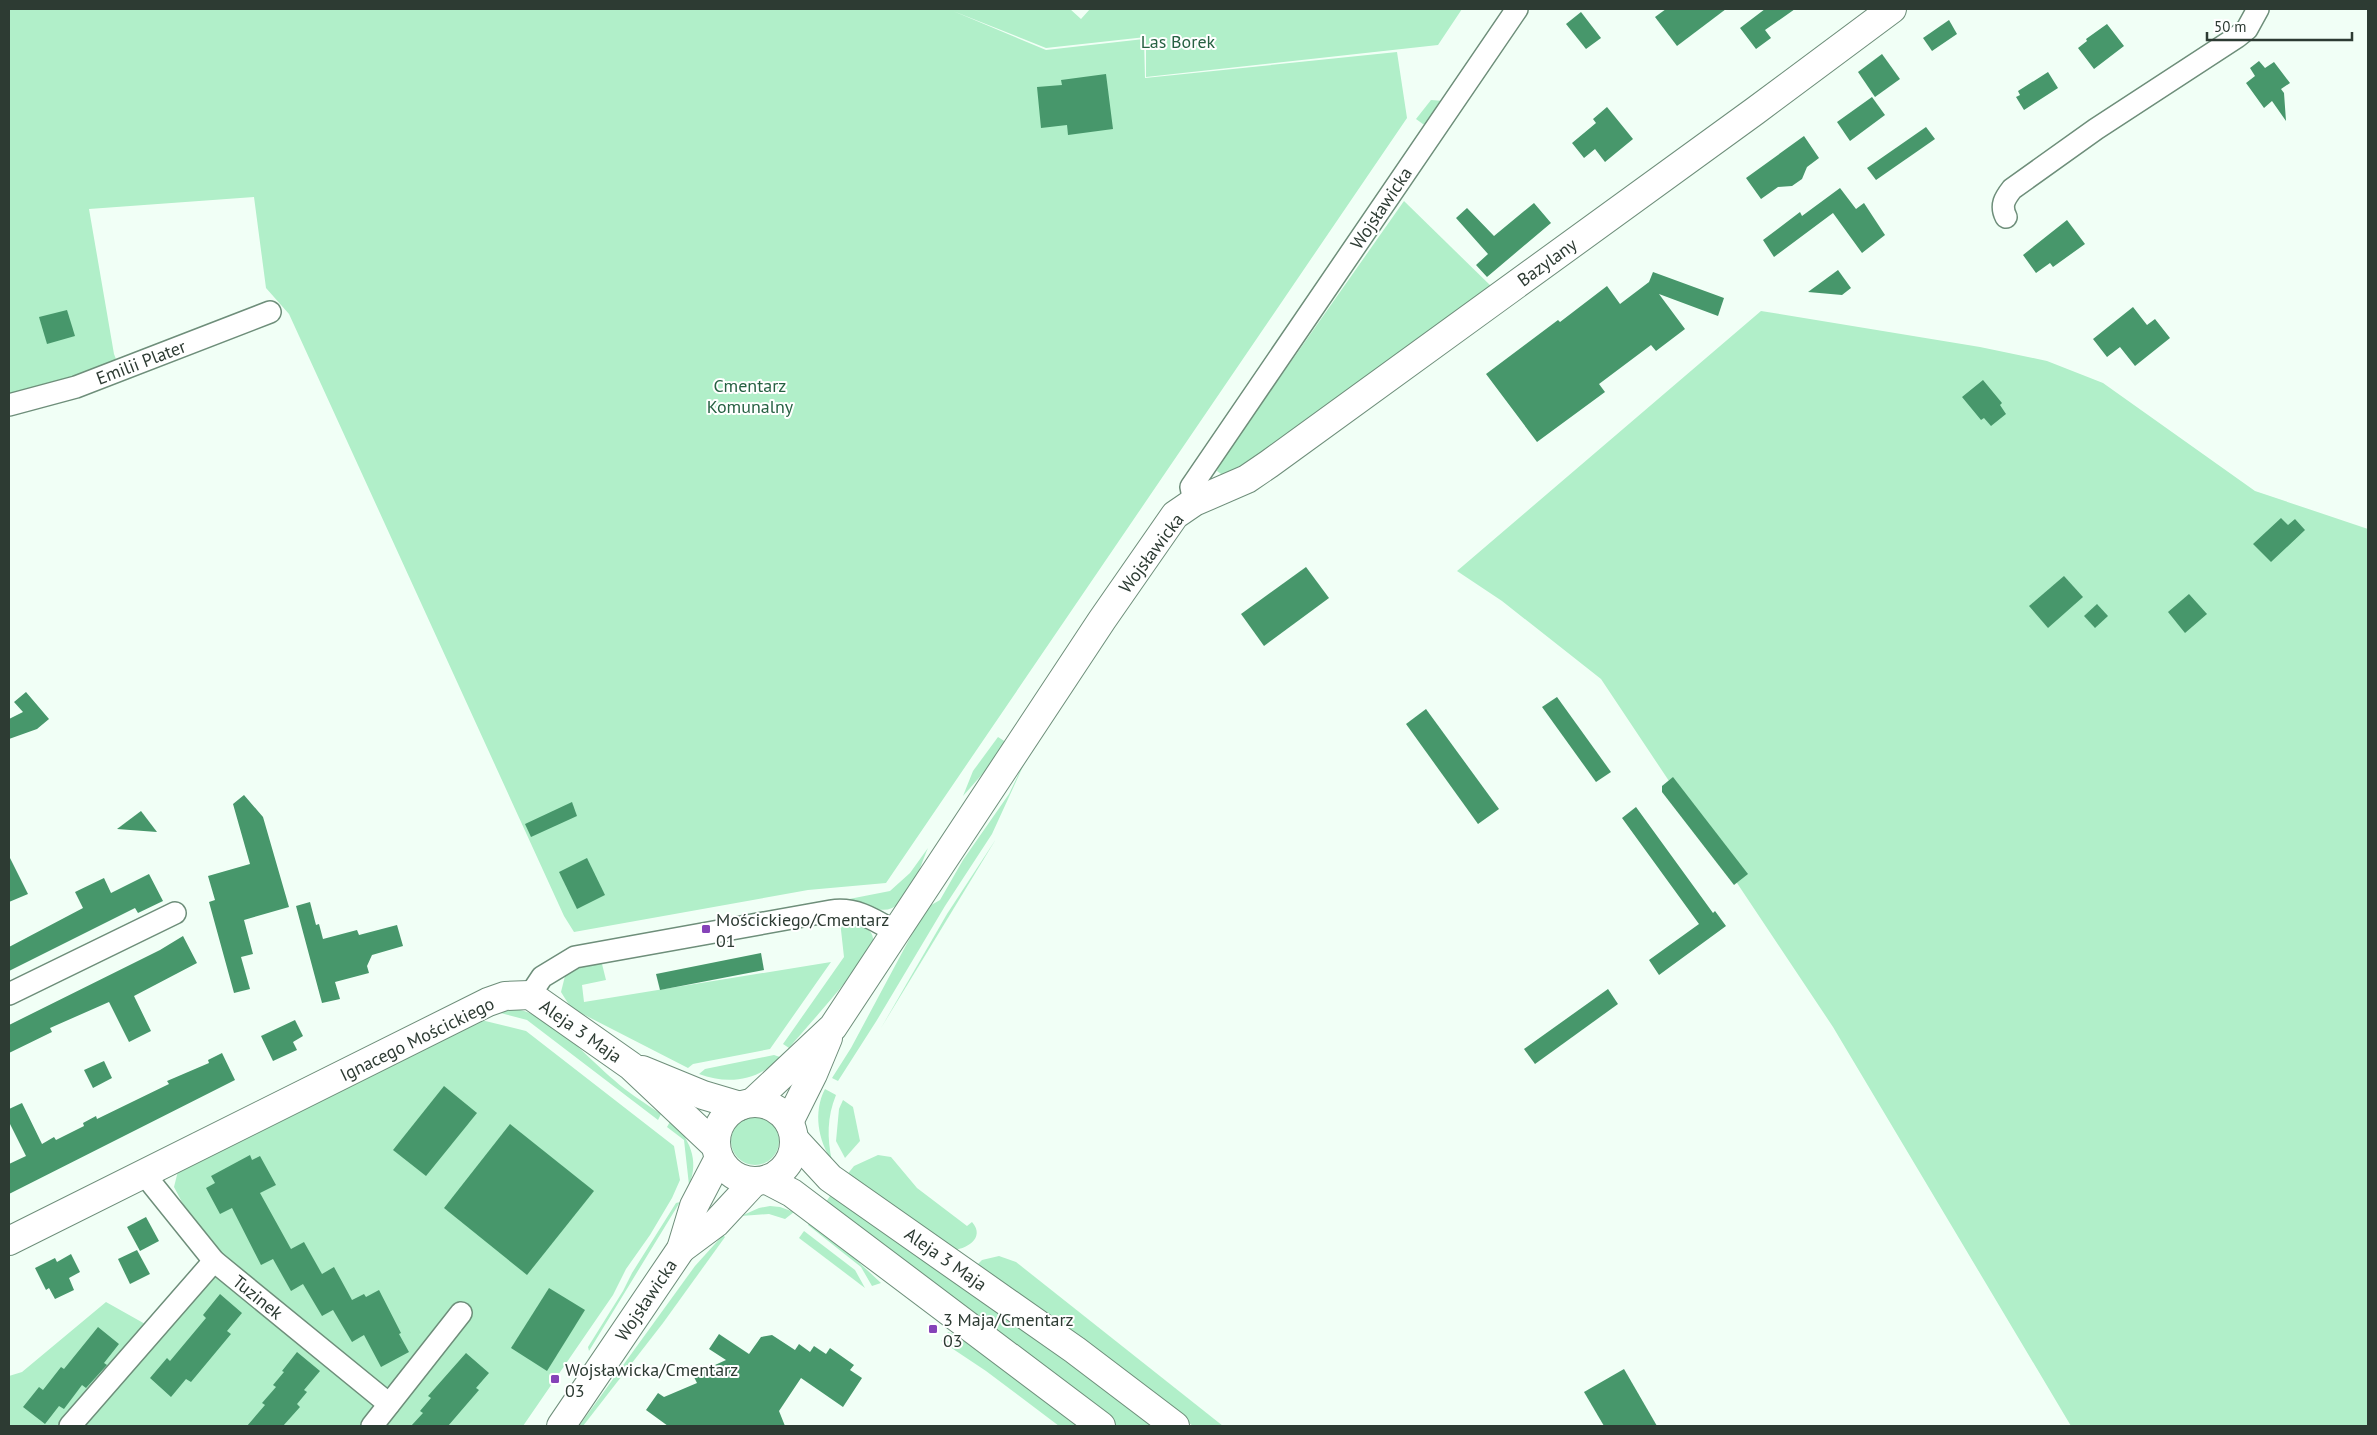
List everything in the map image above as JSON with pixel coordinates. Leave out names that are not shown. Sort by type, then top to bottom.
[{"type":"street","name":"Wojsławicka","points":[[792,1131],[833,1027],[1155,542],[1175,515],[1194,502],[1191,487],[1518,9]]},
{"type":"street","name":"Bazylany","points":[[1194,502],[1234,486],[1264,468],[1755,111],[1892,9]]},
{"type":"street","points":[[2006,217],[2003,211],[2004,199],[2012,189],[2096,129],[2237,37],[2247,29],[2258,9]]},
{"type":"street","name":"Emilii Plater","points":[[9,405],[76,387],[270,312]]},
{"type":"street","points":[[530,995],[542,977],[575,957],[842,909],[858,912],[897,933]]},
{"type":"street","points":[[9,994],[175,913]]},
{"type":"street","name":"Ignacego Mościckiego","points":[[9,1241],[488,1002],[505,996],[530,995]]},
{"type":"street","name":"Aleja 3 Maja","points":[[530,995],[631,1066],[718,1152]]},
{"type":"street","name":"Wojsławicka","points":[[746,1104],[833,1027]]},
{"type":"street","name":"Aleja 3 Maja","points":[[631,1066],[717,1100],[746,1104]]},
{"type":"street","points":[[761,1180],[778,1174],[788,1164],[793,1152],[792,1131],[779,1111],[767,1104],[746,1104],[730,1112],[722,1122],[717,1134],[718,1152],[728,1170],[740,1178],[761,1180],[792,1193],[1101,1426]]},
{"type":"street","name":"Aleja 3 Maja","points":[[792,1131],[830,1178],[1076,1350],[1175,1426]]},
{"type":"street","name":"Wojsławicka","points":[[561,1426],[681,1249],[694,1206],[718,1152]]},
{"type":"street","name":"Tuzinek","points":[[144,1174],[214,1261],[389,1404]]},
{"type":"street","name":"Wojsławicka","points":[[681,1249],[716,1223],[761,1180]]},
{"type":"street","points":[[70,1426],[214,1261]]},
{"type":"street","points":[[372,1426],[461,1313]]},
{"type":"green space","name":"Cmentarz Komunalny","points":[[9,9],[1070,9],[1081,19],[1090,9],[1462,9],[1438,45],[1146,77],[1146,37],[1046,48],[953,11],[1046,50],[1144,39],[1145,78],[1397,52],[1407,118],[886,883],[808,890],[574,932],[564,916],[289,314],[266,288],[254,197],[89,209],[114,354],[121,372],[9,404]]},
{"type":"green space","points":[[1431,100],[1444,101],[1427,127],[1416,119]]},
{"type":"green space","points":[[1404,201],[1494,289],[1231,475],[1225,477],[1217,471],[1219,464]]},
{"type":"green space","points":[[1761,311],[1980,347],[2047,361],[2103,383],[2255,491],[2368,529],[2368,1426],[2071,1426],[1833,1027],[1601,679],[1502,601],[1457,571]]},
{"type":"green space","points":[[1041,727],[992,834],[945,906],[838,1081],[832,1078],[851,1048],[926,908],[940,900],[963,860],[1009,794]]},
{"type":"green space","points":[[998,737],[1009,744],[963,796],[973,771]]},
{"type":"green space","points":[[996,839],[881,1028],[947,914]]},
{"type":"green space","points":[[928,848],[910,889],[896,906],[887,909],[877,909],[854,902],[839,901],[890,891],[910,873]]},
{"type":"green space","points":[[840,921],[850,922],[870,931],[873,940],[870,948],[850,977],[789,1048],[783,1044],[844,957]]},
{"type":"green space","points":[[601,960],[606,980],[582,985],[584,1002],[831,962],[770,1049],[693,1064],[688,1068],[571,1008],[561,992],[565,976],[572,970]]},
{"type":"green space","points":[[511,1008],[540,1018],[553,1026],[619,1085],[661,1114],[658,1120],[527,1020],[493,1011]]},
{"type":"green space","points":[[477,1019],[526,1031],[674,1146],[680,1180],[672,1198],[650,1235],[626,1269],[613,1295],[523,1426],[9,1426],[9,1376],[22,1372],[106,1302],[154,1329],[213,1261],[174,1187],[178,1171]]},
{"type":"green space","points":[[774,1055],[780,1057],[772,1065],[753,1076],[742,1079],[721,1079],[699,1074],[705,1069]]},
{"type":"green space","points":[[825,1089],[836,1095],[831,1111],[829,1128],[832,1161],[820,1135],[818,1116],[821,1098]]},
{"type":"green space","points":[[843,1100],[853,1107],[860,1141],[845,1158],[836,1141],[839,1109]]},
{"type":"green space","points":[[750,1117],[760,1117],[772,1124],[779,1136],[779,1146],[772,1158],[760,1165],[750,1165],[742,1161],[735,1154],[731,1146],[731,1136],[735,1128],[742,1121]]},
{"type":"green space","points":[[671,1120],[683,1134],[691,1150],[693,1167],[689,1185],[684,1140],[667,1127]]},
{"type":"green space","points":[[878,1155],[891,1157],[917,1188],[967,1226],[972,1222],[977,1233],[972,1242],[963,1248],[951,1250],[846,1176],[854,1166]]},
{"type":"green space","points":[[832,1193],[952,1276],[1156,1426],[1117,1426],[826,1202]]},
{"type":"green space","points":[[680,1202],[589,1351],[588,1347],[632,1273],[676,1203]]},
{"type":"green space","points":[[770,1206],[794,1212],[785,1219],[769,1214],[741,1216],[759,1208]]},
{"type":"green space","points":[[810,1221],[836,1241],[881,1283],[872,1286],[861,1267],[808,1225]]},
{"type":"green space","points":[[804,1231],[855,1270],[865,1288],[799,1238]]},
{"type":"green space","points":[[723,1235],[725,1237],[663,1323],[583,1426],[579,1426],[695,1266]]},
{"type":"green space","points":[[999,1256],[1016,1262],[1223,1426],[1193,1426],[977,1265],[982,1260]]},
{"type":"green space","points":[[948,1332],[961,1337],[1085,1426],[1059,1426],[986,1371],[941,1341],[943,1338],[951,1343],[954,1339],[947,1334]]},
{"type":"building","points":[[1666,9],[1726,9],[1677,46],[1655,17]]},
{"type":"building","points":[[1765,9],[1795,9],[1765,30],[1771,38],[1756,49],[1740,28]]},
{"type":"building","points":[[1581,12],[1601,38],[1586,49],[1566,24]]},
{"type":"building","points":[[1949,20],[1957,34],[1932,51],[1923,38]]},
{"type":"building","points":[[2107,24],[2124,46],[2094,69],[2078,48],[2087,41],[2086,39]]},
{"type":"building","points":[[1882,54],[1900,79],[1875,97],[1858,72]]},
{"type":"building","points":[[2259,61],[2265,68],[2274,62],[2290,83],[2281,89],[2284,93],[2286,121],[2272,101],[2264,108],[2246,83],[2255,76],[2250,68]]},
{"type":"building","points":[[2048,72],[2058,88],[2024,110],[2016,97],[2020,95],[2018,91]]},
{"type":"building","points":[[1106,74],[1113,129],[1068,135],[1067,125],[1041,128],[1037,87],[1062,85],[1061,80]]},
{"type":"building","points":[[1872,97],[1885,115],[1850,141],[1837,122]]},
{"type":"building","points":[[1607,107],[1633,139],[1605,162],[1595,149],[1584,158],[1572,143],[1596,123],[1593,119]]},
{"type":"building","points":[[1926,127],[1935,139],[1876,180],[1867,168]]},
{"type":"building","points":[[1804,136],[1819,158],[1807,167],[1802,179],[1792,186],[1778,187],[1761,199],[1746,178]]},
{"type":"building","points":[[1840,188],[1856,209],[1864,203],[1885,235],[1862,253],[1833,213],[1774,257],[1763,240],[1800,212],[1802,216]]},
{"type":"building","points":[[1534,203],[1551,223],[1487,277],[1476,265],[1488,254],[1456,218],[1467,208],[1494,236]]},
{"type":"building","points":[[2067,220],[2085,244],[2053,267],[2050,263],[2036,273],[2023,255]]},
{"type":"building","points":[[1838,270],[1851,288],[1842,295],[1808,292]]},
{"type":"building","points":[[1653,272],[1724,298],[1718,316],[1659,294],[1685,329],[1656,351],[1651,345],[1599,384],[1605,392],[1537,442],[1486,374],[1607,286],[1620,304],[1649,282]]},
{"type":"building","points":[[2133,307],[2147,325],[2155,319],[2170,338],[2135,366],[2120,347],[2107,357],[2093,339]]},
{"type":"building","points":[[67,310],[75,336],[47,344],[39,317]]},
{"type":"building","points":[[1983,380],[2002,403],[2000,405],[2006,414],[1991,426],[1984,418],[1981,420],[1962,397]]},
{"type":"building","points":[[2281,518],[2288,525],[2295,519],[2305,530],[2271,562],[2253,544]]},
{"type":"building","points":[[1306,567],[1329,598],[1264,646],[1241,614]]},
{"type":"building","points":[[2064,576],[2083,597],[2048,628],[2029,606]]},
{"type":"building","points":[[2189,594],[2207,614],[2185,633],[2168,612]]},
{"type":"building","points":[[2097,604],[2108,616],[2095,628],[2084,616]]},
{"type":"building","points":[[26,692],[49,719],[37,729],[9,739],[9,719],[23,712],[14,702]]},
{"type":"building","points":[[1557,697],[1611,772],[1596,782],[1542,707]]},
{"type":"building","points":[[1426,709],[1499,809],[1478,824],[1406,724]]},
{"type":"building","points":[[1673,777],[1748,874],[1734,885],[1662,792],[1662,786]]},
{"type":"building","points":[[244,795],[263,817],[289,907],[244,920],[253,954],[241,957],[250,989],[234,993],[209,902],[215,900],[208,876],[250,864],[233,804]]},
{"type":"building","points":[[572,802],[577,816],[531,837],[525,824]]},
{"type":"building","points":[[1636,807],[1713,913],[1715,911],[1726,926],[1659,975],[1649,960],[1699,924],[1622,818]]},
{"type":"building","points":[[141,811],[157,832],[117,829]]},
{"type":"building","points":[[9,856],[28,894],[9,902]]},
{"type":"building","points":[[587,858],[605,895],[577,909],[559,872]]},
{"type":"building","points":[[149,874],[163,901],[138,913],[135,908],[9,971],[9,947],[83,908],[75,892],[104,878],[111,893]]},
{"type":"building","points":[[310,902],[316,925],[319,924],[323,939],[357,930],[359,935],[397,925],[403,946],[372,955],[367,966],[369,973],[335,982],[340,999],[322,1003],[296,906]]},
{"type":"building","points":[[183,936],[197,963],[134,996],[151,1031],[129,1042],[109,1002],[50,1028],[52,1032],[9,1053],[9,1025],[160,950]]},
{"type":"building","points":[[761,953],[764,970],[660,990],[656,974]]},
{"type":"building","points":[[1608,989],[1618,1004],[1535,1064],[1524,1049]]},
{"type":"building","points":[[295,1020],[303,1036],[293,1042],[297,1050],[273,1061],[261,1036]]},
{"type":"building","points":[[222,1053],[235,1080],[9,1194],[9,1164],[26,1156],[9,1122],[9,1109],[22,1103],[42,1144],[54,1137],[56,1140],[84,1126],[83,1123],[96,1116],[97,1119],[169,1084],[167,1081],[209,1063],[208,1060]]},
{"type":"building","points":[[104,1061],[112,1078],[93,1088],[84,1070]]},
{"type":"building","points":[[444,1086],[477,1113],[426,1176],[393,1150]]},
{"type":"building","points":[[510,1124],[594,1191],[527,1275],[444,1208]]},
{"type":"building","points":[[250,1155],[252,1160],[260,1156],[276,1185],[260,1193],[291,1249],[304,1242],[322,1274],[334,1267],[352,1300],[364,1294],[366,1297],[379,1290],[409,1352],[381,1367],[364,1335],[352,1342],[333,1310],[322,1316],[303,1284],[291,1291],[273,1259],[261,1265],[232,1208],[220,1214],[206,1188],[215,1183],[211,1176]]},
{"type":"building","points":[[146,1217],[159,1241],[140,1251],[127,1227]]},
{"type":"building","points":[[137,1250],[150,1274],[130,1284],[118,1259]]},
{"type":"building","points":[[71,1254],[80,1272],[69,1278],[74,1290],[55,1299],[49,1288],[46,1290],[35,1268],[55,1258],[57,1262]]},
{"type":"building","points":[[549,1288],[585,1310],[547,1371],[511,1348]]},
{"type":"building","points":[[220,1294],[242,1313],[227,1331],[231,1334],[191,1382],[186,1379],[171,1397],[150,1378],[167,1358],[170,1361],[206,1318],[203,1315]]},
{"type":"building","points":[[98,1327],[119,1344],[104,1363],[107,1365],[86,1388],[82,1385],[64,1409],[59,1406],[45,1424],[23,1407],[39,1387],[43,1390],[61,1367],[64,1369]]},
{"type":"building","points":[[719,1334],[749,1354],[761,1337],[772,1335],[795,1350],[799,1344],[810,1352],[814,1346],[826,1354],[830,1348],[854,1365],[850,1370],[862,1378],[843,1407],[801,1378],[779,1411],[785,1426],[668,1426],[646,1410],[658,1393],[664,1397],[697,1383],[693,1375],[726,1360],[709,1349]]},
{"type":"building","points":[[297,1352],[320,1371],[304,1390],[307,1392],[297,1404],[300,1407],[283,1426],[247,1426],[265,1405],[262,1403],[276,1387],[273,1385]]},
{"type":"building","points":[[466,1353],[489,1373],[476,1388],[479,1390],[448,1426],[411,1426],[423,1413],[420,1411],[431,1398],[428,1396]]},
{"type":"building","points":[[1624,1369],[1657,1426],[1604,1426],[1584,1392]]},
{"type":"place","name":"Mościckiego/Cmentarz 01","points":[[706,929]]},
{"type":"place","name":"3 Maja/Cmentarz 03","points":[[933,1329]]},
{"type":"place","name":"Wojsławicka/Cmentarz 03","points":[[555,1379]]},
{"type":"park label","name":"Las Borek","points":[[1178,41]]}]
